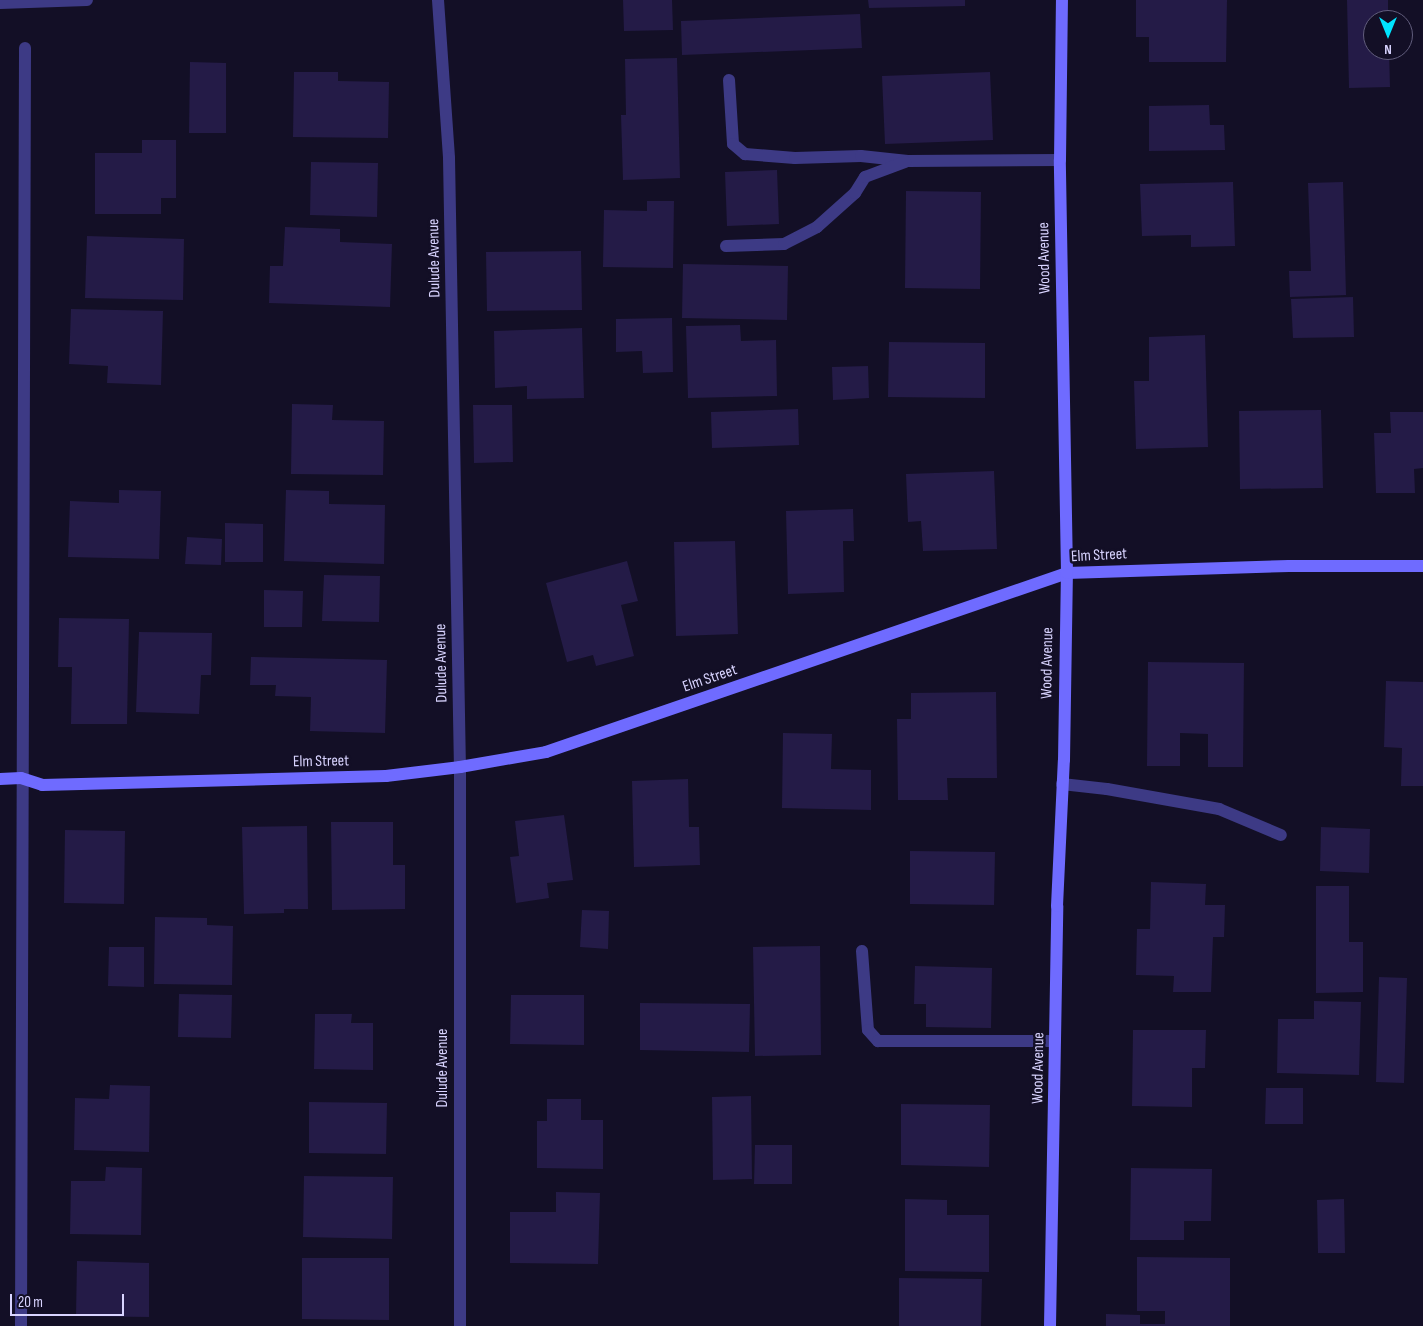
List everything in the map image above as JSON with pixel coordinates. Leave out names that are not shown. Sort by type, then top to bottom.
[{"type":"street","points":[[0,3],[87,0]]},
{"type":"street","name":"Dulude Avenue","points":[[438,0],[449,158],[460,767],[460,1326]]},
{"type":"street","name":"Wood Avenue","points":[[1050,1326],[1067,573],[1060,160],[1062,0]]},
{"type":"street","points":[[21,1326],[21,778],[25,48]]},
{"type":"street","points":[[729,80],[733,144],[745,154],[795,158],[861,156],[908,161],[1060,160]]},
{"type":"street","points":[[726,246],[784,244],[817,227],[855,193],[865,177],[908,161]]},
{"type":"street","name":"Elm Street","points":[[0,779],[21,778],[42,785],[386,776],[460,767],[546,752],[1067,573],[1289,566],[1423,566]]},
{"type":"street","points":[[1062,784],[1107,789],[1219,809],[1281,835]]},
{"type":"street","points":[[862,951],[868,1030],[878,1041],[1055,1041]]},
{"type":"building","points":[[623,0],[672,0],[673,30],[624,31]]},
{"type":"building","points":[[868,0],[965,0],[965,6],[869,8]]},
{"type":"building","points":[[1136,0],[1227,0],[1226,62],[1149,62],[1149,37],[1136,37]]},
{"type":"building","points":[[1347,0],[1388,0],[1388,10],[1363,10],[1363,60],[1389,60],[1390,87],[1349,88]]},
{"type":"building","points":[[860,14],[862,48],[682,55],[681,21]]},
{"type":"building","points":[[677,58],[680,178],[623,180],[621,115],[626,115],[625,59]]},
{"type":"building","points":[[190,62],[226,63],[226,133],[189,133]]},
{"type":"building","points":[[294,72],[338,72],[338,81],[389,82],[388,138],[293,137]]},
{"type":"building","points":[[990,72],[993,140],[885,144],[882,76]]},
{"type":"building","points":[[1209,105],[1210,125],[1224,125],[1225,150],[1149,151],[1149,106]]},
{"type":"building","points":[[142,140],[176,140],[176,198],[161,198],[161,214],[95,214],[95,153],[142,153]]},
{"type":"building","points":[[311,162],[378,163],[377,217],[310,215]]},
{"type":"building","points":[[777,170],[779,224],[727,226],[725,172]]},
{"type":"building","points":[[1233,182],[1235,246],[1191,247],[1191,235],[1142,236],[1140,184]]},
{"type":"building","points":[[1343,182],[1346,295],[1290,297],[1289,271],[1311,271],[1308,183]]},
{"type":"building","points":[[906,191],[981,192],[980,289],[905,288]]},
{"type":"building","points":[[647,201],[674,201],[673,268],[603,267],[604,210],[647,211]]},
{"type":"building","points":[[285,227],[340,229],[340,242],[392,244],[390,307],[269,303],[270,266],[283,266]]},
{"type":"building","points":[[87,236],[184,239],[183,300],[85,298]]},
{"type":"building","points":[[581,251],[582,310],[487,311],[486,252]]},
{"type":"building","points":[[683,264],[788,266],[787,320],[682,318]]},
{"type":"building","points":[[1353,297],[1354,337],[1293,338],[1291,299]]},
{"type":"building","points":[[71,309],[163,311],[161,385],[107,383],[108,366],[69,364]]},
{"type":"building","points":[[672,318],[673,372],[643,373],[642,351],[616,352],[616,319]]},
{"type":"building","points":[[740,325],[741,341],[776,340],[777,396],[688,398],[686,326]]},
{"type":"building","points":[[582,328],[584,398],[527,399],[527,386],[495,388],[494,331]]},
{"type":"building","points":[[1205,335],[1208,447],[1136,449],[1134,381],[1149,381],[1149,337]]},
{"type":"building","points":[[889,342],[985,343],[985,398],[888,397]]},
{"type":"building","points":[[868,366],[869,398],[833,400],[832,367]]},
{"type":"building","points":[[292,404],[333,405],[332,420],[384,421],[383,475],[291,474]]},
{"type":"building","points":[[473,405],[512,405],[513,462],[474,463]]},
{"type":"building","points":[[798,409],[799,445],[712,448],[711,412]]},
{"type":"building","points":[[1321,410],[1323,488],[1240,489],[1239,411]]},
{"type":"building","points":[[1390,412],[1423,412],[1423,468],[1414,469],[1415,493],[1376,493],[1374,433],[1391,433]]},
{"type":"building","points":[[994,471],[997,549],[923,551],[921,521],[908,522],[906,474]]},
{"type":"building","points":[[119,490],[161,491],[159,559],[68,557],[70,501],[119,503]]},
{"type":"building","points":[[286,490],[329,491],[329,504],[385,505],[384,564],[284,561]]},
{"type":"building","points":[[853,509],[854,541],[843,541],[844,592],[788,594],[786,511]]},
{"type":"building","points":[[225,523],[263,524],[263,562],[225,562]]},
{"type":"building","points":[[187,537],[222,539],[221,565],[185,564]]},
{"type":"building","points":[[735,541],[738,634],[676,636],[674,542]]},
{"type":"building","points":[[627,561],[638,601],[621,605],[634,656],[596,666],[593,655],[567,662],[546,583]]},
{"type":"building","points":[[324,575],[380,576],[379,622],[322,621]]},
{"type":"building","points":[[264,590],[303,591],[302,627],[264,627]]},
{"type":"building","points":[[59,618],[129,619],[127,724],[71,724],[72,667],[58,667]]},
{"type":"building","points":[[139,632],[212,633],[211,675],[201,675],[199,714],[136,712]]},
{"type":"building","points":[[251,657],[387,660],[385,733],[310,731],[311,697],[275,696],[276,685],[250,685]]},
{"type":"building","points":[[1148,662],[1244,663],[1243,767],[1208,767],[1208,734],[1180,733],[1180,766],[1147,766]]},
{"type":"building","points":[[1386,681],[1423,682],[1423,786],[1401,786],[1402,748],[1384,747]]},
{"type":"building","points":[[996,692],[997,778],[947,778],[948,800],[898,800],[897,719],[911,719],[911,693]]},
{"type":"building","points":[[783,733],[832,734],[831,769],[871,770],[871,810],[782,808]]},
{"type":"building","points":[[688,779],[689,827],[699,827],[700,865],[634,867],[632,781]]},
{"type":"building","points":[[564,815],[573,880],[547,883],[549,898],[516,903],[510,857],[519,856],[515,821]]},
{"type":"building","points":[[331,822],[393,822],[393,865],[405,865],[405,909],[332,910]]},
{"type":"building","points":[[307,826],[308,909],[284,909],[284,913],[244,914],[242,827]]},
{"type":"building","points":[[1321,827],[1370,829],[1369,873],[1320,871]]},
{"type":"building","points":[[65,830],[125,831],[124,904],[64,903]]},
{"type":"building","points":[[910,851],[995,852],[994,905],[910,904]]},
{"type":"building","points":[[1151,882],[1206,884],[1205,905],[1225,905],[1224,937],[1213,937],[1211,992],[1173,992],[1174,976],[1136,975],[1137,929],[1150,929]]},
{"type":"building","points":[[1316,886],[1349,886],[1349,942],[1363,942],[1363,992],[1316,993]]},
{"type":"building","points":[[582,910],[609,911],[608,949],[580,947]]},
{"type":"building","points":[[155,917],[207,918],[207,925],[233,926],[232,985],[154,984]]},
{"type":"building","points":[[820,946],[821,1055],[755,1056],[753,947]]},
{"type":"building","points":[[109,947],[144,947],[144,987],[108,986]]},
{"type":"building","points":[[915,966],[992,968],[991,1028],[926,1027],[926,1004],[914,1004]]},
{"type":"building","points":[[1379,977],[1407,978],[1404,1083],[1376,1082]]},
{"type":"building","points":[[179,994],[232,995],[231,1038],[178,1037]]},
{"type":"building","points":[[511,995],[584,995],[584,1045],[510,1044]]},
{"type":"building","points":[[1314,1001],[1361,1002],[1359,1075],[1277,1073],[1278,1019],[1314,1019]]},
{"type":"building","points":[[640,1003],[750,1004],[749,1052],[640,1050]]},
{"type":"building","points":[[315,1014],[352,1014],[351,1023],[373,1023],[373,1070],[314,1069]]},
{"type":"building","points":[[1133,1030],[1206,1030],[1205,1068],[1192,1068],[1192,1107],[1132,1106]]},
{"type":"building","points":[[110,1085],[150,1086],[149,1152],[74,1150],[75,1098],[109,1099]]},
{"type":"building","points":[[1266,1088],[1303,1088],[1303,1124],[1265,1124]]},
{"type":"building","points":[[751,1096],[752,1179],[713,1180],[712,1097]]},
{"type":"building","points":[[547,1099],[581,1099],[581,1120],[603,1120],[603,1169],[537,1168],[537,1121],[547,1121]]},
{"type":"building","points":[[309,1102],[387,1103],[386,1154],[309,1153]]},
{"type":"building","points":[[901,1104],[990,1105],[989,1167],[901,1165]]},
{"type":"building","points":[[755,1145],[792,1145],[792,1184],[754,1184]]},
{"type":"building","points":[[106,1167],[142,1168],[141,1235],[70,1234],[71,1181],[105,1181]]},
{"type":"building","points":[[1131,1168],[1212,1169],[1211,1221],[1184,1221],[1184,1240],[1130,1240]]},
{"type":"building","points":[[304,1176],[393,1177],[392,1239],[303,1237]]},
{"type":"building","points":[[556,1192],[600,1193],[598,1264],[510,1263],[510,1212],[556,1212]]},
{"type":"building","points":[[905,1199],[947,1200],[947,1215],[989,1215],[989,1272],[905,1271]]},
{"type":"building","points":[[1344,1199],[1345,1253],[1318,1253],[1317,1200]]},
{"type":"building","points":[[1137,1257],[1230,1258],[1230,1326],[1106,1326],[1106,1314],[1140,1315],[1140,1324],[1165,1324],[1165,1311],[1137,1311]]},
{"type":"building","points":[[302,1258],[389,1258],[389,1320],[302,1319]]},
{"type":"building","points":[[77,1261],[149,1263],[149,1317],[76,1316]]},
{"type":"building","points":[[899,1278],[982,1279],[981,1326],[899,1326]]}]
